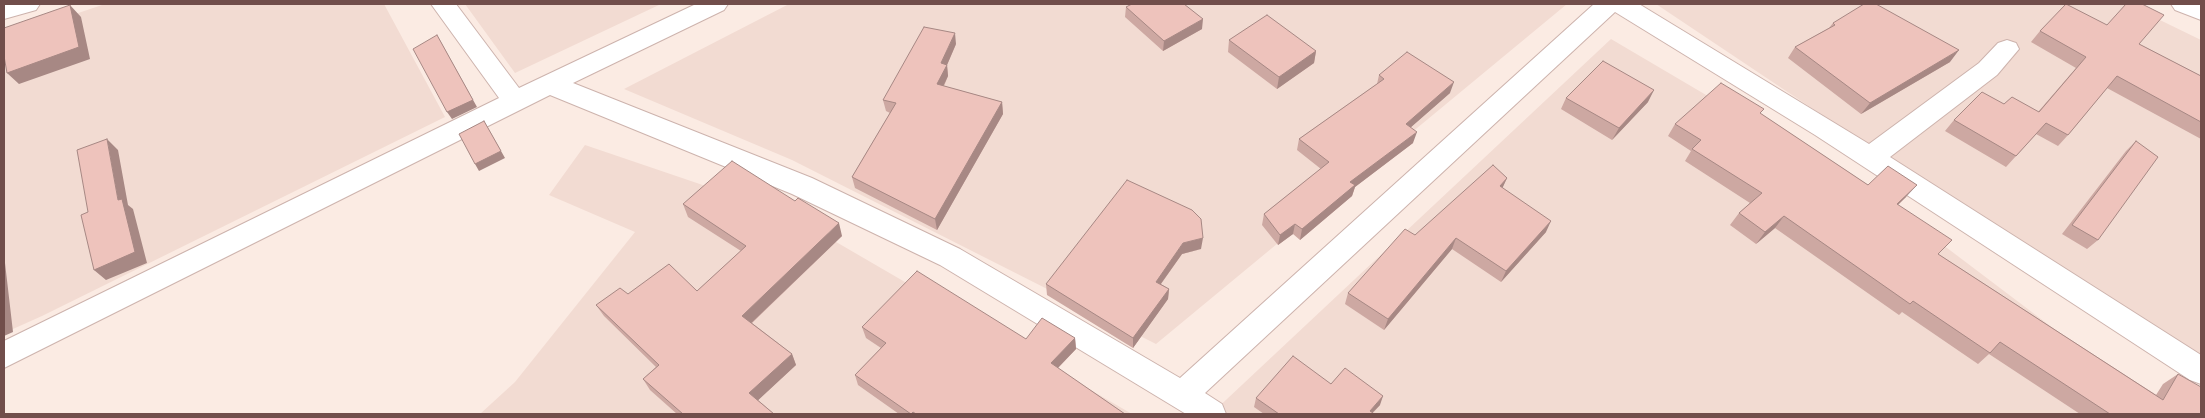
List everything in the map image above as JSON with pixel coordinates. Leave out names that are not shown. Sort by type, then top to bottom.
[{"type":"street","points":[[4,12],[28,4]]},
{"type":"street","points":[[443,4],[515,101]]},
{"type":"street","points":[[4,356],[549,84],[716,4]]},
{"type":"street","points":[[1182,394],[1609,4]]},
{"type":"street","points":[[1621,4],[1869,158],[2201,371]]},
{"type":"street","points":[[2183,4],[2201,12]]},
{"type":"street","points":[[1869,158],[1988,69],[2007,49]]},
{"type":"street","points":[[549,84],[802,186],[950,258],[1182,394],[1211,414]]},
{"type":"shaded area","points":[[105,4],[384,4],[445,117],[4,333],[4,38]]},
{"type":"shaded area","points":[[465,4],[661,4],[515,73]]},
{"type":"shaded area","points":[[789,4],[1567,4],[1156,344],[792,160],[624,89]]},
{"type":"shaded area","points":[[1656,4],[2127,4],[2201,40],[2201,362],[2112,309]]},
{"type":"shaded area","points":[[1611,39],[1881,198],[2082,350],[2189,414],[1211,414]]},
{"type":"shaded area","points":[[585,145],[788,214],[1132,414],[480,414],[515,382],[635,232],[549,195]]},
{"type":"building","points":[[1132,4],[1184,4],[1203,19],[1164,41],[1126,7]]},
{"type":"building","points":[[1864,4],[1876,4],[1959,50],[1870,103],[1795,47],[1835,25],[1833,23]]},
{"type":"building","points":[[2066,4],[2107,25],[2126,4],[2142,4],[2164,15],[2139,44],[2201,76],[2201,122],[2117,76],[2068,135],[2046,123],[2016,156],[1954,120],[1982,92],[2004,104],[2012,97],[2039,112],[2086,57],[2040,31]]},
{"type":"building","points":[[70,5],[79,47],[7,73],[4,56],[4,28]]},
{"type":"building","points":[[1267,15],[1316,51],[1279,77],[1229,40]]},
{"type":"building","points":[[924,27],[955,33],[941,63],[947,65],[937,84],[1002,102],[935,219],[852,177],[896,103],[883,100]]},
{"type":"building","points":[[437,35],[473,100],[447,112],[413,49]]},
{"type":"building","points":[[1407,52],[1454,82],[1406,124],[1417,132],[1350,182],[1355,185],[1302,229],[1295,224],[1280,235],[1264,214],[1329,162],[1299,139],[1384,79],[1379,75]]},
{"type":"building","points":[[1603,61],[1654,90],[1619,128],[1566,98]]},
{"type":"building","points":[[1721,83],[1764,109],[1760,113],[1868,185],[1888,166],[1917,185],[1897,204],[1952,240],[1938,254],[2163,400],[2178,374],[2201,387],[2201,414],[2110,414],[2000,342],[1990,353],[1913,301],[1910,304],[1784,216],[1765,232],[1739,213],[1762,193],[1692,149],[1701,140],[1675,124]]},
{"type":"building","points":[[484,121],[501,151],[475,164],[459,134]]},
{"type":"building","points":[[107,139],[118,200],[122,199],[135,252],[94,270],[81,215],[88,212],[77,150]]},
{"type":"building","points":[[2136,141],[2158,157],[2098,240],[2072,225]]},
{"type":"building","points":[[732,161],[795,201],[798,198],[839,223],[742,316],[792,354],[749,393],[774,414],[683,414],[643,379],[659,365],[596,305],[620,288],[628,294],[669,264],[697,291],[746,246],[683,204]]},
{"type":"building","points":[[1493,165],[1507,178],[1500,186],[1551,221],[1506,271],[1456,238],[1388,319],[1348,293],[1405,229],[1415,235]]},
{"type":"building","points":[[1127,180],[1192,210],[1201,219],[1203,238],[1183,243],[1156,282],[1169,289],[1133,338],[1046,284]]},
{"type":"building","points":[[917,271],[1026,339],[1042,318],[1075,338],[1051,363],[1125,414],[916,414],[913,412],[911,414],[855,375],[886,343],[862,327]]},
{"type":"building","points":[[1293,356],[1331,384],[1345,368],[1383,396],[1370,411],[1373,413],[1371,414],[1279,414],[1256,398]]}]
